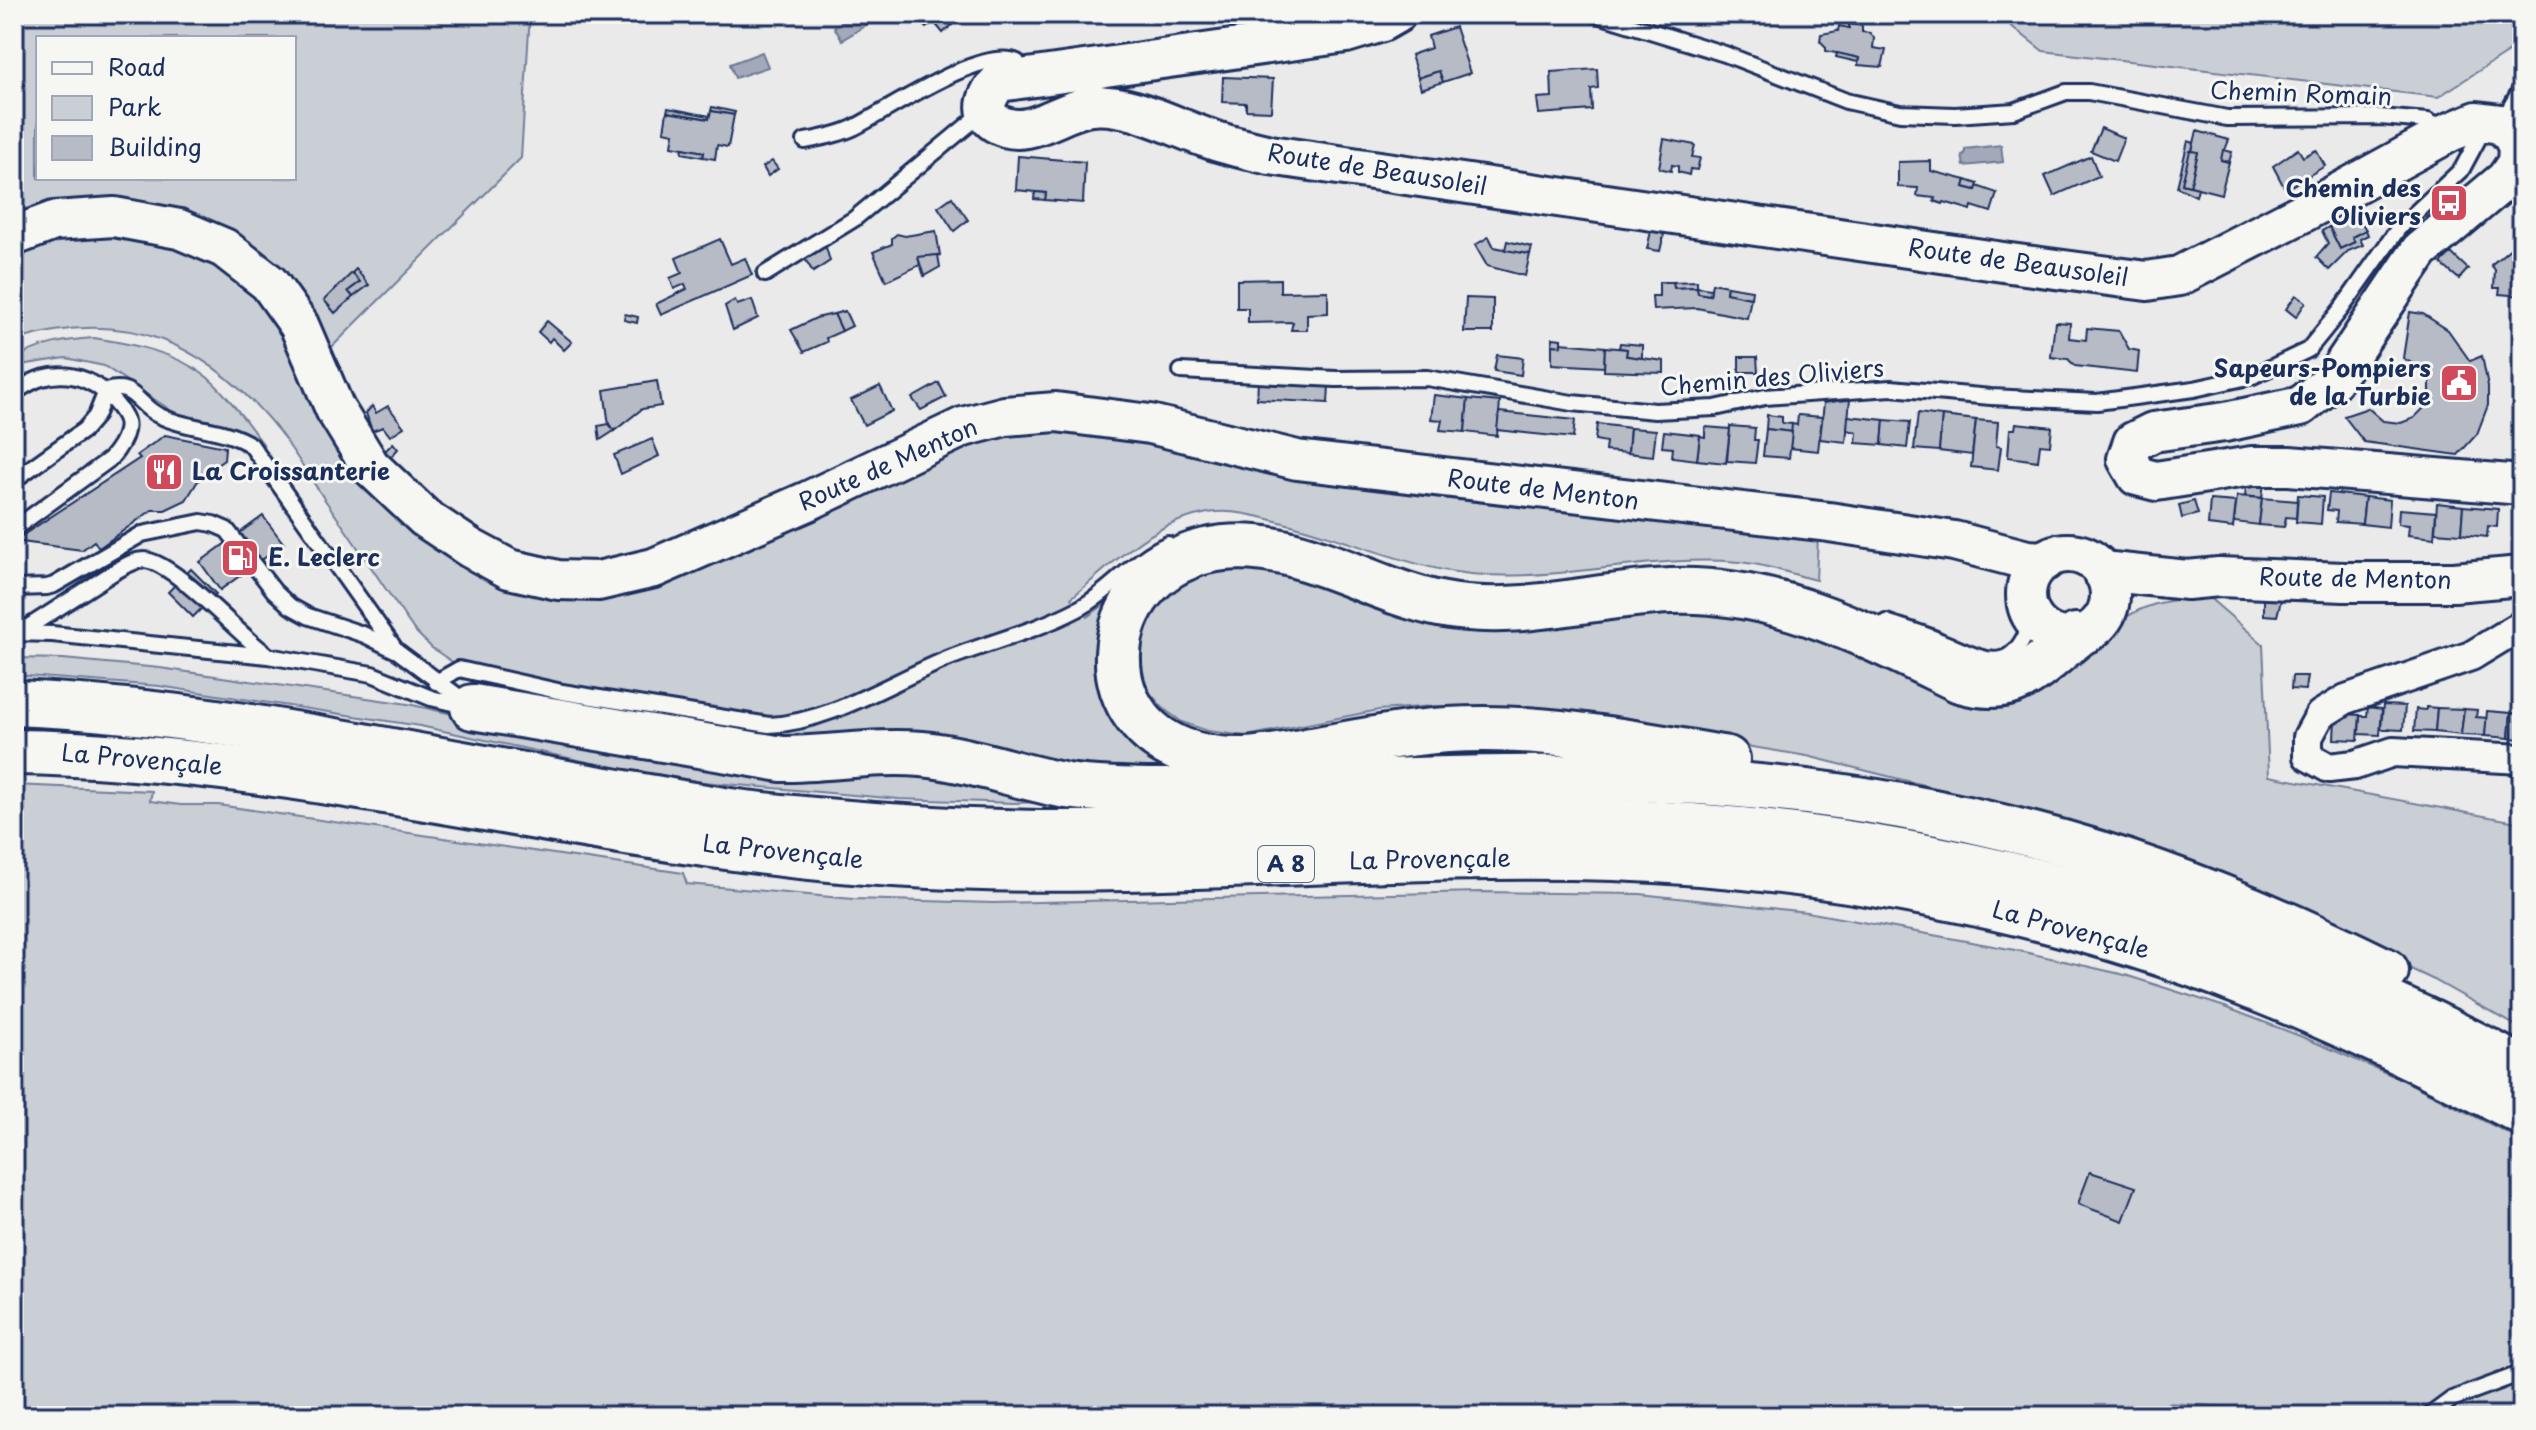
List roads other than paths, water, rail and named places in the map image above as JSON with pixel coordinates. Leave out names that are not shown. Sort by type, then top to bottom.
[{"type":"highway","points":[[2091,625],[2026,676],[1997,687],[1982,687],[1960,680],[1827,618],[1754,597],[1714,591],[1668,591],[1513,610],[1476,609],[1417,598],[1317,562],[1259,549],[1228,548],[1184,558],[1146,585],[1122,624],[1117,667],[1129,703],[1140,720],[1155,735],[1196,755],[1246,761],[1446,730],[1536,730],[1797,772],[1885,793],[2100,854],[2276,920],[2426,991],[2522,1045]]},
{"type":"highway","name":"La Provençale","points":[[14,703],[84,706],[220,722],[737,812],[911,828],[1063,833],[1582,821],[1672,824],[1842,844],[2010,876],[2155,913],[2299,965],[2438,1027],[2522,1069]]},
{"type":"highway","points":[[473,707],[782,759],[888,753],[948,757],[1064,785],[1094,789],[1154,791],[1478,779],[1689,781],[1842,797],[1970,819]]},
{"type":"highway","name":"La Provençale","points":[[14,752],[131,757],[251,770],[669,839],[891,864],[1110,870],[1507,858],[1614,858],[1738,867],[1855,881],[2063,925],[2173,958],[2239,981],[2346,1026],[2522,1112]]},
{"type":"main road","points":[[986,110],[988,93],[999,82],[1346,33],[1382,22],[1396,14]]},
{"type":"main road","name":"Route de Beausoleil","points":[[986,110],[993,122],[1011,129],[1036,126],[1090,106],[1130,110],[1213,141],[1270,155],[2147,281],[2179,276],[2468,123],[2507,134]]},
{"type":"main road","points":[[2507,134],[2517,163],[2506,179],[2476,181],[2420,251],[2334,379],[2301,406],[2225,422],[2153,432],[2133,442],[2127,459],[2137,476],[2156,481],[2252,466],[2289,466],[2522,485]]},
{"type":"main road","name":"Route de Menton","points":[[14,236],[54,221],[114,217],[179,229],[224,248],[269,283],[299,325],[335,409],[370,466],[425,518],[470,548],[509,569],[558,580],[598,581],[654,568],[808,501],[963,427],[1005,416],[1056,412],[1150,424],[1297,460],[1829,522],[1954,541],[2027,560],[2045,561]]},
{"type":"main road","name":"Route de Menton","points":[[1930,539],[1993,569],[2029,608]]},
{"type":"main road","points":[[2071,554],[2084,557],[2102,571],[2109,585],[2110,600],[2091,625],[2063,637],[2051,633],[2029,608],[2028,583],[2034,570],[2045,561],[2057,555],[2071,554]]},
{"type":"main road","name":"Route de Menton","points":[[2102,571],[2187,580],[2219,577],[2387,583],[2522,576]]},
{"type":"main road","name":"Route de Menton","points":[[2091,625],[2124,602],[2187,580]]},
{"type":"street","points":[[2522,625],[2471,656],[2346,699],[2320,715],[2308,737],[2308,756],[2329,768],[2355,765],[2393,752],[2522,759]]},
{"type":"lane","name":"Chemin Romain","points":[[1595,14],[1725,54],[1846,101],[1900,113],[1955,115],[2014,111],[2066,92],[2089,92],[2227,118],[2380,117],[2428,121],[2448,133]]},
{"type":"lane","points":[[805,141],[833,136],[853,128],[905,96],[982,63],[1007,58],[1017,62],[1022,78]]},
{"type":"lane","points":[[2507,134],[2522,87]]},
{"type":"lane","points":[[765,274],[854,219],[986,110]]},
{"type":"lane","name":"Chemin des Oliviers","points":[[1181,371],[1336,379],[1427,378],[1572,403],[1655,411],[1715,408],[1765,397],[1891,388],[2097,402],[2194,389],[2253,376],[2308,350],[2398,229],[2476,181]]},
{"type":"lane","points":[[14,393],[32,381],[59,376],[94,383],[106,391],[126,417],[127,429],[119,448],[110,459],[14,529]]},
{"type":"lane","points":[[106,391],[119,387],[127,389],[152,413],[167,420],[238,436],[251,445],[396,650]]},
{"type":"lane","points":[[14,480],[84,430],[96,416],[106,391]]},
{"type":"lane","points":[[14,588],[54,585],[142,534],[201,522],[213,524],[227,530],[274,591],[290,606],[396,650],[473,707]]},
{"type":"lane","points":[[436,682],[459,669],[562,692],[769,725],[788,724],[828,712],[950,658],[1069,613],[1156,549],[1178,540]]},
{"type":"lane","points":[[16,633],[114,572],[130,563],[145,560],[164,567],[181,579],[268,656]]},
{"type":"lane","points":[[1997,687],[1878,620],[1937,639],[1982,659],[1995,660],[2009,657],[2019,649],[2029,608]]},
{"type":"lane","points":[[16,633],[268,656],[372,674],[431,698],[473,707]]},
{"type":"lane","points":[[2429,1416],[2452,1399],[2522,1373]]},
{"type":"water","points":[[854,14],[866,14],[871,22],[842,40],[834,27]]},
{"type":"water","points":[[762,52],[768,67],[735,78],[730,64]]},
{"type":"water","points":[[2001,145],[2003,162],[1964,166],[1962,155],[1965,149]]},
{"type":"place","name":"Chemin des Oliviers","points":[[2449,203]]},
{"type":"place","name":"Sapeurs-Pompiers de la Turbie","points":[[2459,383]]},
{"type":"place","name":"La Croissanterie","points":[[164,472]]},
{"type":"place","name":"E. Leclerc","points":[[240,558]]}]
